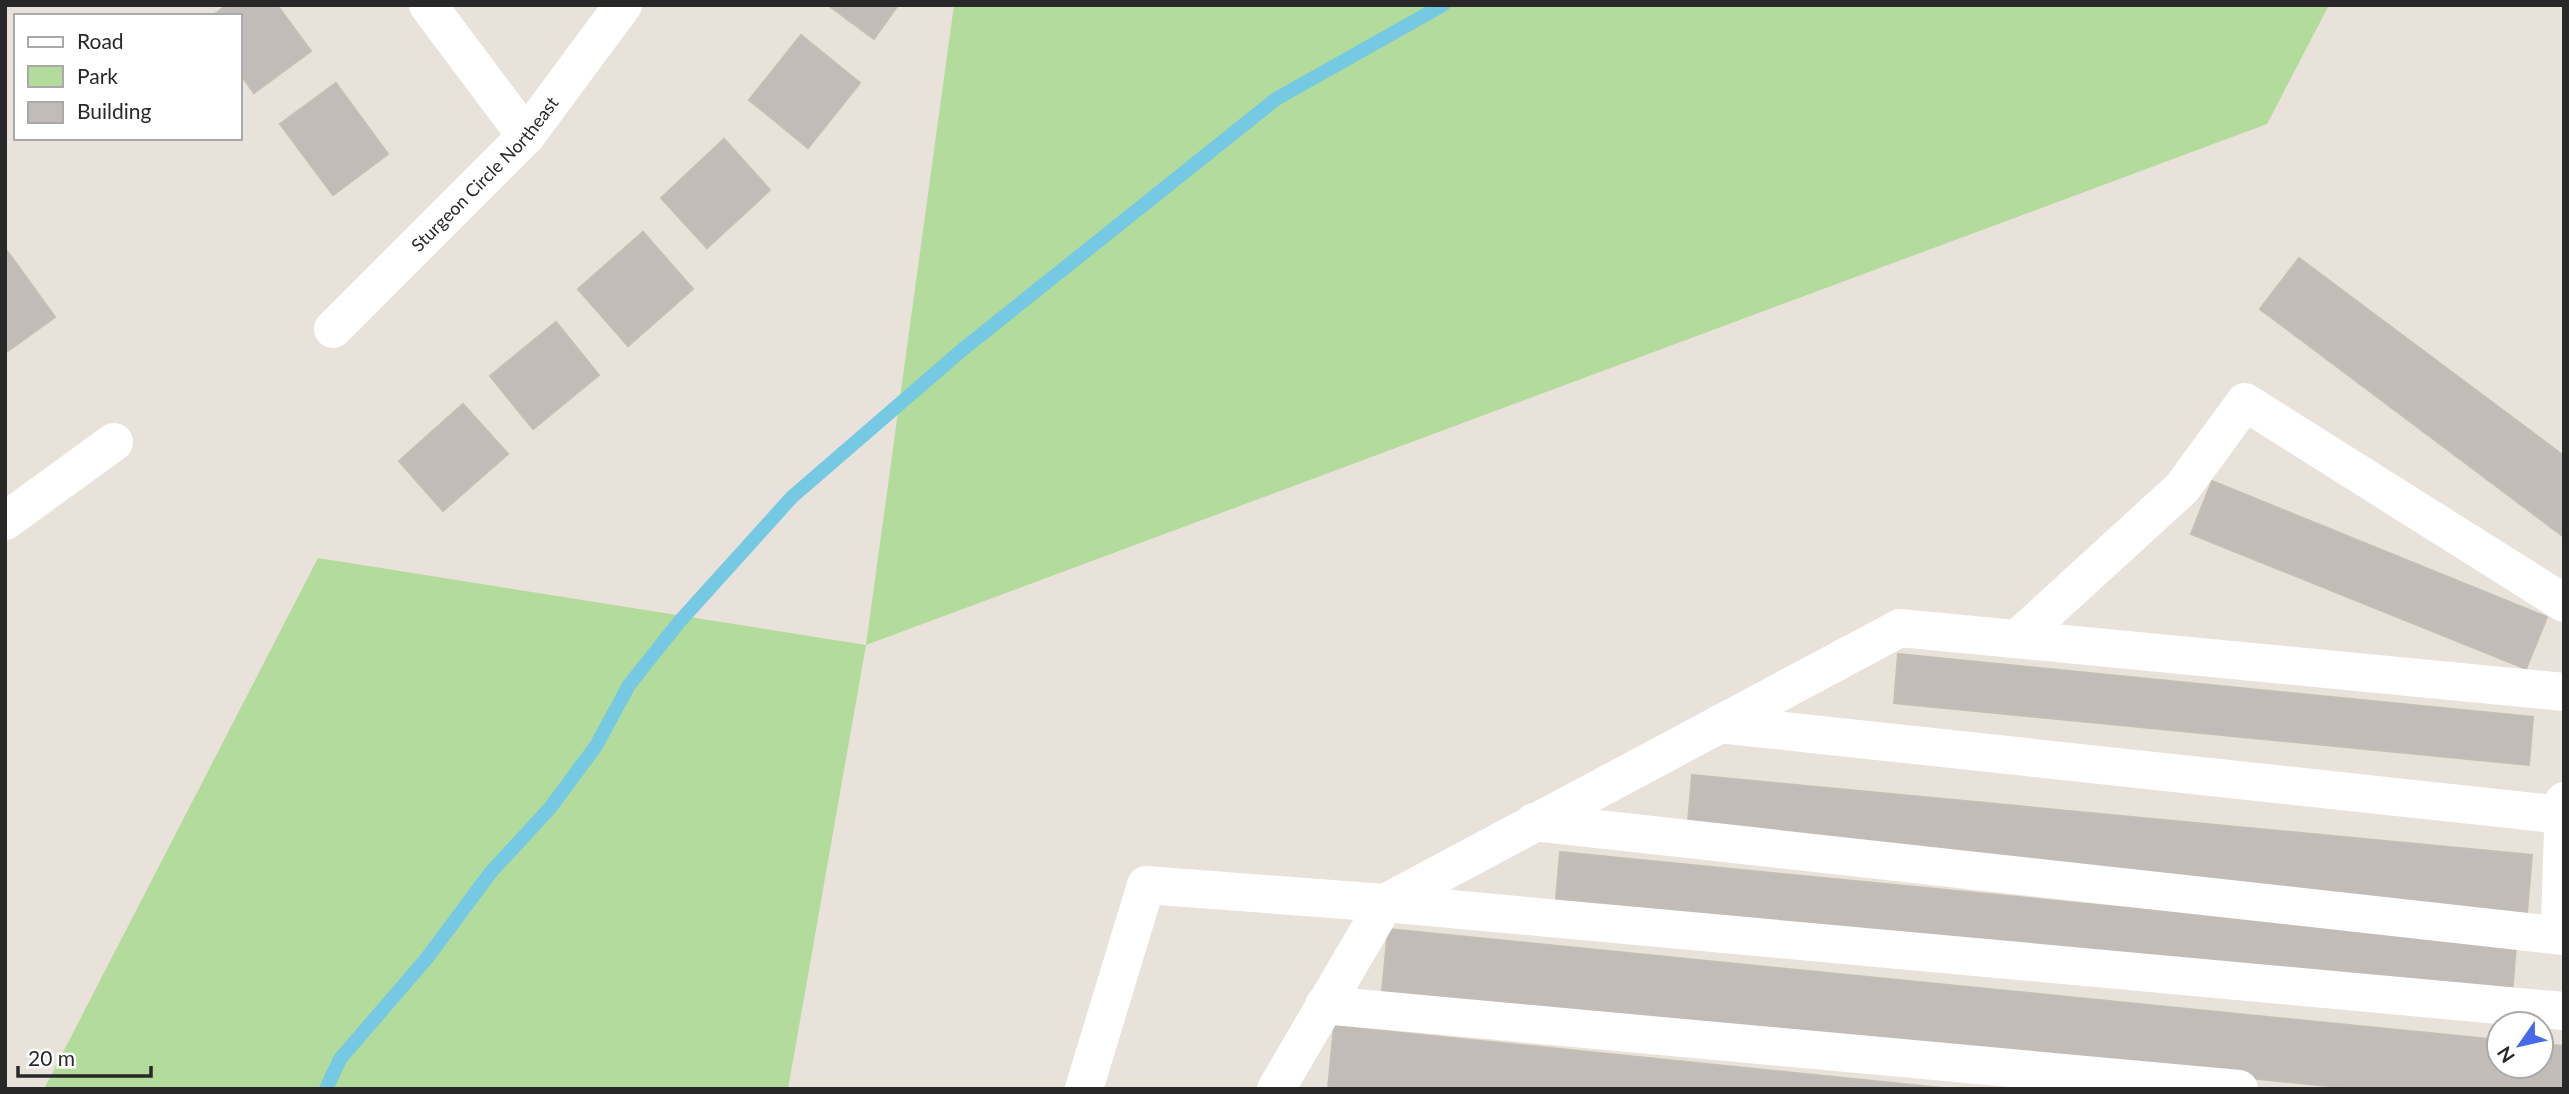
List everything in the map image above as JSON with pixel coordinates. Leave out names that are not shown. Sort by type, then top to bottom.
[{"type":"street","points":[[428,5],[526,136]]},
{"type":"street","name":"Sturgeon Circle Northeast","points":[[333,329],[526,136],[623,5]]},
{"type":"street","points":[[2017,639],[2182,488],[2245,402],[2564,603]]},
{"type":"street","points":[[5,521],[114,442]]},
{"type":"street","points":[[1276,1089],[1385,902],[1900,628],[2564,692]]},
{"type":"street","points":[[1719,724],[2563,815]]},
{"type":"street","points":[[1534,822],[2564,934],[2560,923],[2564,801]]},
{"type":"street","points":[[1084,1089],[1146,885],[1385,902],[2564,1011]]},
{"type":"street","points":[[1325,1005],[2239,1089]]},
{"type":"green space","points":[[954,5],[2329,5],[2267,124],[866,645]]},
{"type":"green space","points":[[318,558],[866,645],[788,1089],[44,1089]]},
{"type":"building","points":[[227,5],[277,5],[311,51],[254,93],[242,77],[242,14],[215,14]]},
{"type":"building","points":[[828,5],[898,5],[874,39]]},
{"type":"building","points":[[801,35],[860,83],[808,148],[749,100]]},
{"type":"building","points":[[336,83],[388,154],[333,195],[280,124]]},
{"type":"building","points":[[724,139],[770,190],[707,248],[661,198]]},
{"type":"building","points":[[643,232],[693,289],[628,346],[578,289]]},
{"type":"building","points":[[5,248],[55,317],[5,353]]},
{"type":"building","points":[[2299,258],[2564,456],[2564,537],[2260,309]]},
{"type":"building","points":[[556,322],[599,375],[533,429],[490,376]]},
{"type":"building","points":[[463,404],[508,454],[443,511],[399,461]]},
{"type":"building","points":[[2212,481],[2547,617],[2526,669],[2191,534]]},
{"type":"building","points":[[1898,654],[2533,717],[2529,765],[1894,703]]},
{"type":"building","points":[[1692,775],[2532,855],[2527,913],[1687,834]]},
{"type":"building","points":[[1560,852],[2516,946],[2512,994],[1556,899]]},
{"type":"building","points":[[1388,929],[2485,1039],[2485,1080],[2555,1080],[2555,1045],[2564,1046],[2562,1089],[2359,1089],[1382,992]]},
{"type":"building","points":[[1334,1026],[1952,1089],[1328,1088]]},
{"type":"waterway","points":[[326,1089],[340,1059],[427,958],[491,872],[550,808],[596,746],[629,685],[680,621],[792,497],[962,350],[1276,99],[1443,5]]}]
